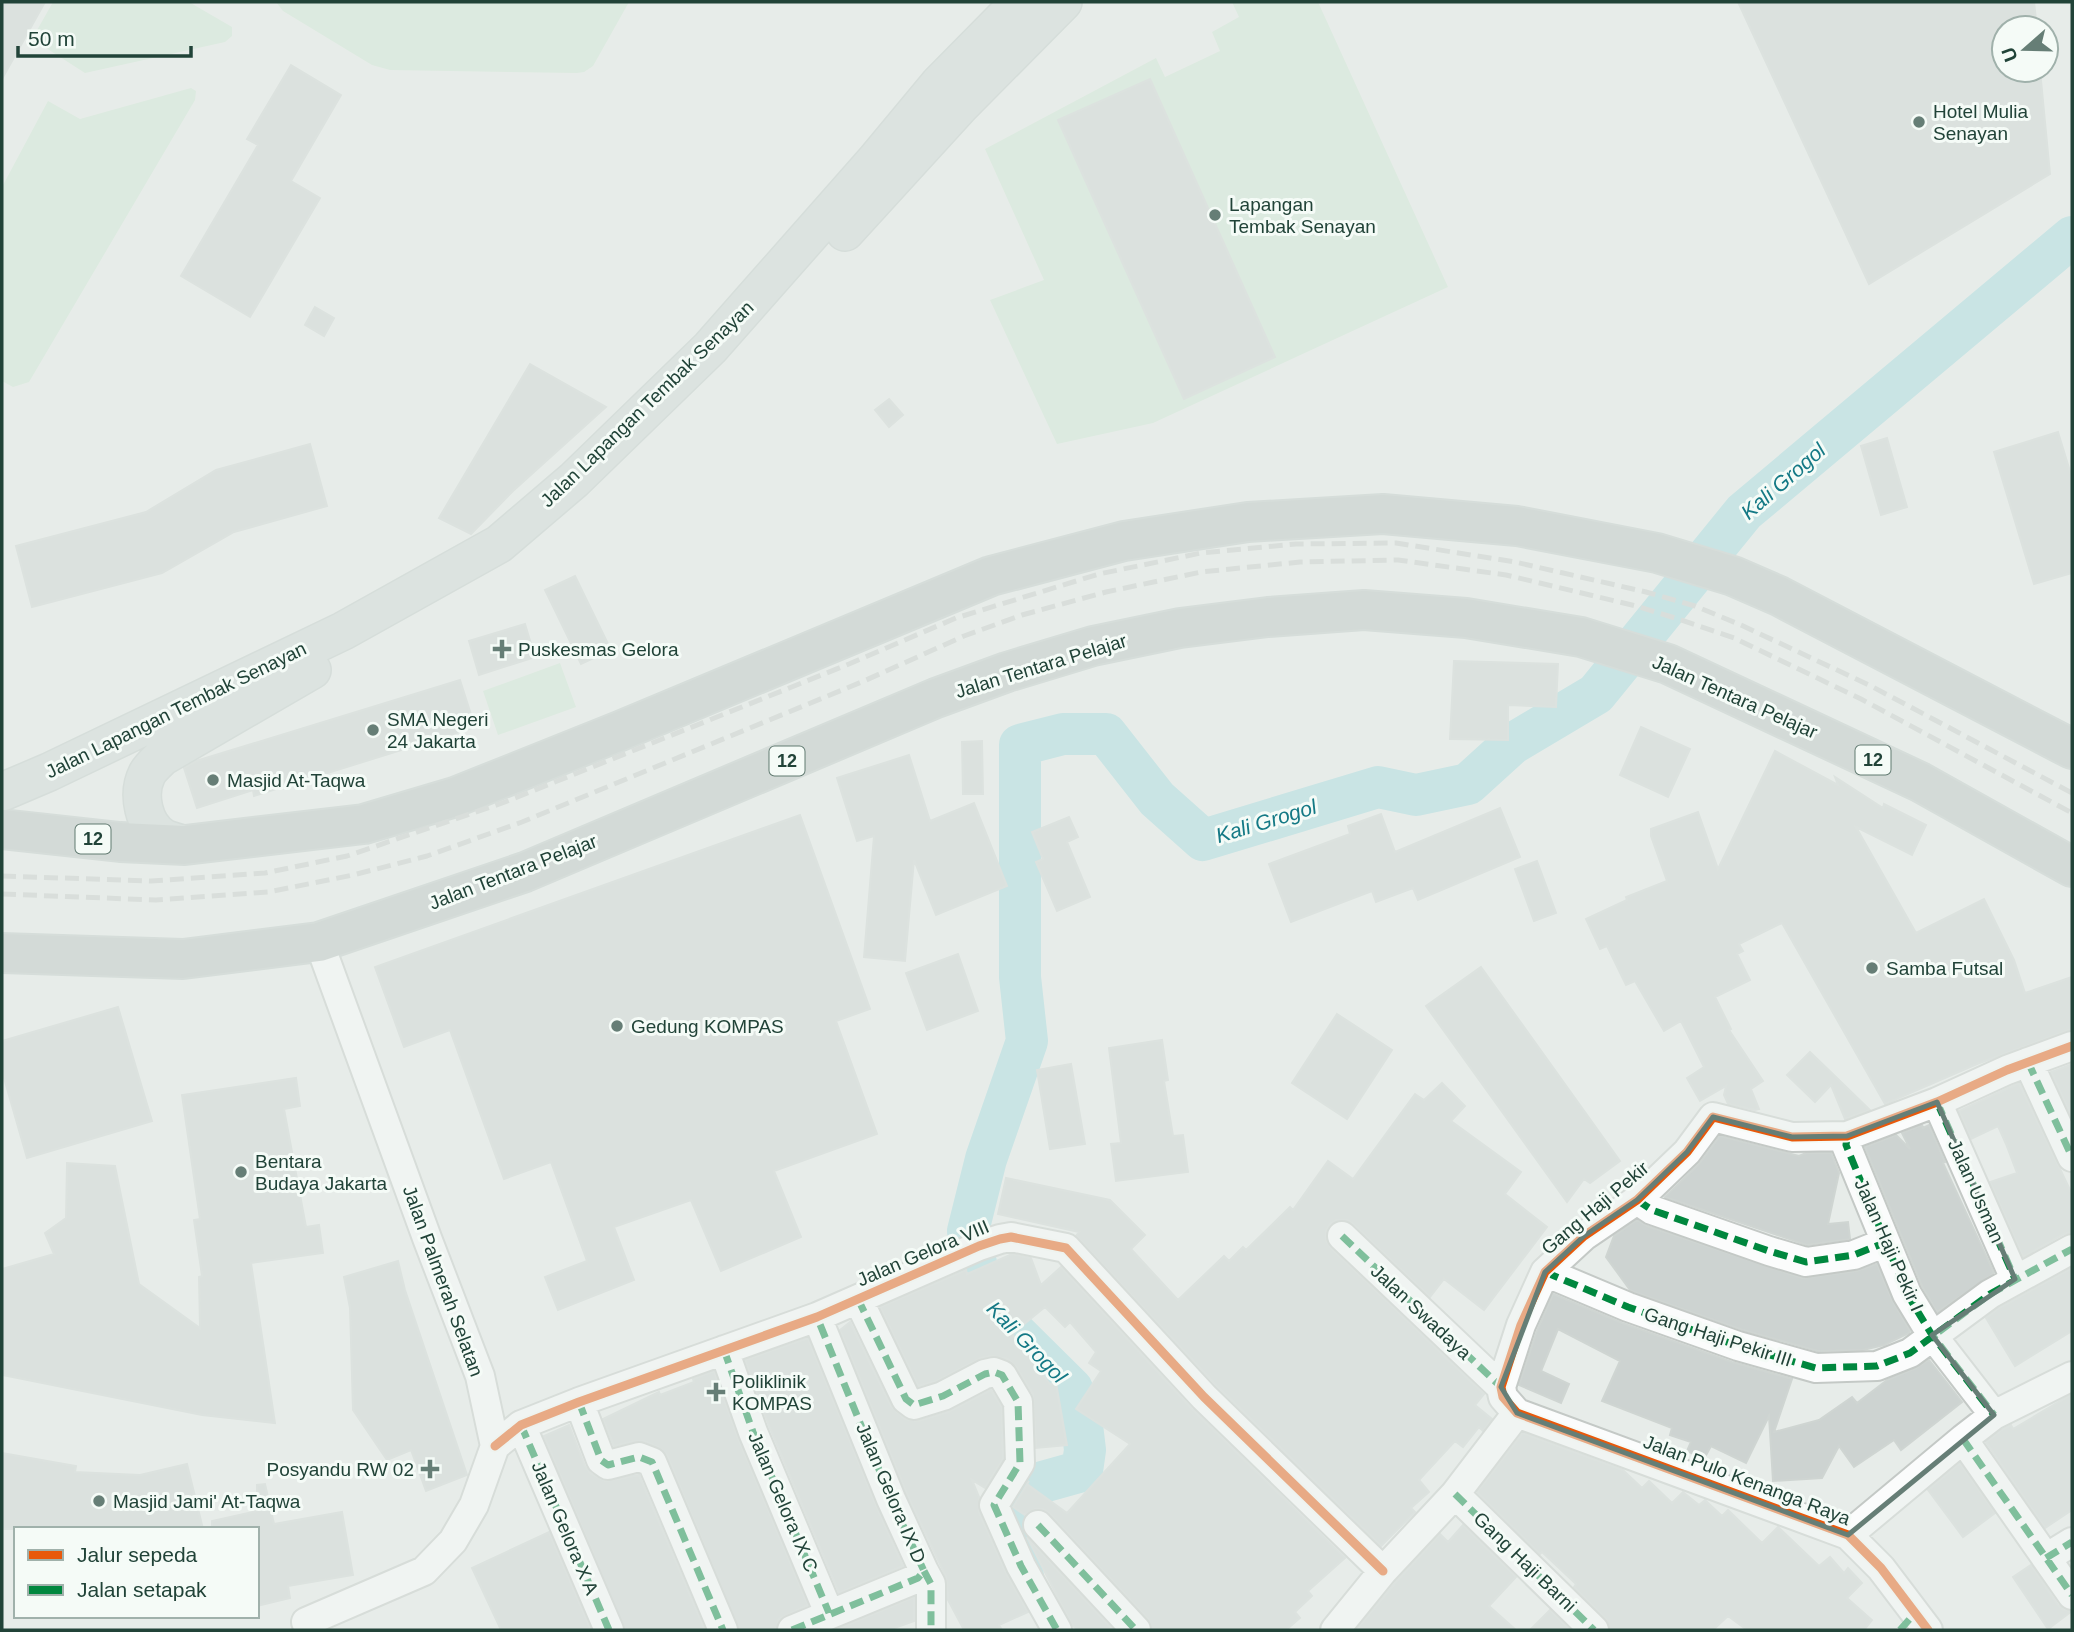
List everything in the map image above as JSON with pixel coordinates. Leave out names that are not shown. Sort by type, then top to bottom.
[{"type":"highway","name":"12","points":[[2,829],[120,842],[185,845],[364,824],[455,797],[620,732],[991,576],[1124,541],[1248,522],[1383,514],[1517,526],[1657,554],[1733,576],[1779,596],[2072,749]]},
{"type":"highway","name":"Jalan Tentara Pelajar","points":[[2,953],[183,959],[319,942],[525,872],[936,698],[1007,672],[1093,646],[1180,628],[1268,617],[1364,610],[1466,618],[1581,637],[1668,664],[1920,782],[2072,867]]},
{"type":"main road","name":"Jalan Lapangan Tembak Senayan","points":[[2,792],[343,631],[499,544],[574,480],[710,348],[867,171],[939,84],[1020,2]]},
{"type":"main road","name":"Jalan Lapangan Tembak Senayan","points":[[185,845],[164,838],[151,826],[143,808],[142,791],[148,772],[162,757],[508,557],[585,495],[735,352],[960,106],[1063,2]]},
{"type":"street","name":"Jalan Palmerah Selatan","points":[[319,942],[480,1376],[495,1446]]},
{"type":"street","points":[[1847,1136],[2072,1046]]},
{"type":"street","points":[[2028,1062],[2072,1157]]},
{"type":"street","name":"Jalan Usman","points":[[1937,1102],[2015,1279]]},
{"type":"street","name":"Gang Haji Pekir","points":[[1501,1387],[1521,1325],[1545,1272],[1584,1236],[1637,1200],[1687,1152],[1713,1117],[1792,1137],[1847,1136]]},
{"type":"street","name":"Jalan Haji Pekir I","points":[[1847,1136],[1846,1144],[1907,1294],[1932,1335],[1994,1415]]},
{"type":"street","points":[[1637,1200],[1652,1210],[1807,1262],[1854,1255],[1884,1243]]},
{"type":"street","name":"Jalan Swadaya","points":[[1342,1236],[1501,1387]]},
{"type":"street","name":"Jalan Gelora VIII","points":[[495,1446],[522,1425],[817,1317],[970,1250],[1000,1238],[1012,1237],[1066,1248],[1204,1397],[1383,1571]]},
{"type":"street","name":"Gang Haji Pekir III","points":[[1545,1272],[1628,1307],[1738,1346],[1816,1368],[1877,1366],[1910,1353],[2015,1279],[2072,1249]]},
{"type":"street","points":[[858,1299],[906,1399],[914,1405],[943,1396],[994,1372],[1002,1375],[1009,1385],[1018,1402],[1020,1463],[994,1505],[1021,1566],[1057,1630]]},
{"type":"street","name":"Jalan Gelora IX D","points":[[792,1630],[918,1577],[924,1571],[891,1499],[817,1317]]},
{"type":"street","name":"Jalan Gelora IX C","points":[[724,1350],[753,1432],[829,1613]]},
{"type":"street","points":[[1848,1535],[1994,1415],[2072,1376]]},
{"type":"street","points":[[1335,1630],[1383,1571],[1455,1494],[1517,1413],[1503,1397],[1501,1387]]},
{"type":"street","points":[[579,1402],[601,1460],[608,1465],[639,1457],[652,1462],[723,1630]]},
{"type":"street","name":"Jalan Pulo Kenanga Raya","points":[[1517,1413],[1848,1535],[1881,1568],[1914,1624]]},
{"type":"street","name":"Jalan Gelora X A","points":[[522,1425],[609,1630]]},
{"type":"street","points":[[1963,1439],[2072,1595]]},
{"type":"street","points":[[308,1626],[424,1571],[453,1541],[474,1505],[495,1446]]},
{"type":"street","name":"Gang Haji Barni","points":[[1455,1494],[1594,1630]]},
{"type":"street","points":[[1038,1525],[1136,1630]]},
{"type":"street","points":[[2046,1558],[2072,1542]]},
{"type":"street","points":[[924,1571],[930,1584],[931,1625]]},
{"type":"highlighted area","points":[[1937,1102],[2015,1279],[1932,1335],[1994,1415],[1848,1535],[1517,1413],[1501,1387],[1545,1272],[1584,1236],[1637,1200],[1687,1152],[1713,1117],[1792,1137],[1847,1136]]},
{"type":"green space","points":[[53,2],[189,2],[232,27],[232,36],[225,42],[85,73],[32,39]]},
{"type":"green space","points":[[276,2],[629,2],[593,66],[577,73],[390,70],[372,65],[283,11]]},
{"type":"green space","name":"Lapangan Tembak Senayan","points":[[1232,2],[1318,2],[1448,287],[1153,423],[1057,444],[990,300],[1044,280],[985,149],[1156,58],[1165,77],[1220,51],[1212,32],[1239,17]]},
{"type":"green space","points":[[191,88],[196,91],[195,100],[29,382],[13,387],[2,381],[2,187],[48,101],[80,119]]},
{"type":"green space","points":[[560,663],[576,707],[498,735],[483,691]]},
{"type":"building","points":[[2,2],[45,2],[2,79]]},
{"type":"building","name":"Hotel Mulia Senayan","points":[[1738,2],[2034,2],[2035,14],[1990,14],[1990,84],[2041,84],[2050,174],[1869,284]]},
{"type":"building","points":[[291,65],[341,95],[291,181],[320,198],[250,317],[181,276],[258,145],[247,139]]},
{"type":"building","points":[[1150,79],[1275,357],[1184,399],[1058,120]]},
{"type":"building","points":[[315,307],[334,318],[324,336],[305,325]]},
{"type":"building","points":[[530,364],[606,407],[513,491],[471,534],[439,518]]},
{"type":"building","points":[[889,399],[903,415],[889,427],[875,410]]},
{"type":"building","points":[[2058,432],[2072,478],[2072,573],[2034,584],[1994,452]]},
{"type":"building","points":[[1887,438],[1907,507],[1881,515],[1861,446]]},
{"type":"building","points":[[310,444],[327,506],[234,532],[162,573],[32,607],[16,546],[146,512],[216,470]]},
{"type":"building","points":[[575,576],[611,650],[581,664],[545,590]]},
{"type":"building","name":"Puskesmas Gelora","points":[[525,624],[535,657],[479,675],[469,641]]},
{"type":"building","points":[[1454,661],[1558,664],[1556,707],[1508,705],[1508,740],[1450,739]]},
{"type":"building","points":[[460,680],[475,727],[254,796],[253,790],[197,808],[184,768],[196,761]]},
{"type":"building","points":[[1641,727],[1690,749],[1668,797],[1620,775]]},
{"type":"building","points":[[982,741],[983,794],[963,794],[962,742]]},
{"type":"building","points":[[1775,751],[1838,785],[1835,777],[1883,808],[1884,804],[1926,825],[1912,855],[1856,827],[1916,933],[1984,899],[2014,960],[2025,993],[2072,977],[2072,1029],[1977,1064],[1885,1104],[1782,923],[1739,944],[1743,951],[1737,954],[1750,980],[1715,997],[1731,1029],[1729,1030],[1763,1081],[1751,1089],[1759,1109],[1728,1104],[1724,1095],[1726,1086],[1700,1101],[1687,1078],[1704,1067],[1681,1021],[1664,1031],[1635,981],[1626,985],[1607,946],[1600,949],[1586,919],[1627,900],[1626,897],[1667,881],[1651,829],[1698,812],[1718,869]]},
{"type":"building","points":[[909,755],[930,821],[974,803],[1007,886],[936,915],[914,860],[905,961],[864,957],[874,836],[857,841],[837,778]]},
{"type":"building","points":[[1500,808],[1520,857],[1418,900],[1413,888],[1376,902],[1372,891],[1291,922],[1269,864],[1350,834],[1348,826],[1381,814],[1395,852]]},
{"type":"building","name":"Gedung KOMPAS","points":[[800,815],[870,1009],[836,1021],[877,1134],[774,1171],[801,1237],[721,1271],[691,1200],[614,1227],[634,1280],[558,1310],[545,1277],[587,1261],[551,1162],[504,1179],[450,1030],[404,1047],[375,967]]},
{"type":"building","points":[[1069,817],[1078,837],[1067,842],[1090,897],[1057,911],[1036,862],[1043,859],[1032,832]]},
{"type":"building","points":[[1537,861],[1556,913],[1534,921],[1515,869]]},
{"type":"building","points":[[958,954],[978,1011],[927,1030],[906,973]]},
{"type":"building","points":[[1481,967],[1620,1161],[1590,1183],[1584,1179],[1567,1202],[1426,1006]]},
{"type":"building","points":[[118,1007],[152,1121],[27,1158],[2,1071],[2,1041]]},
{"type":"building","points":[[1337,1014],[1392,1050],[1347,1119],[1292,1083]]},
{"type":"building","points":[[1162,1040],[1168,1080],[1164,1081],[1173,1136],[1183,1135],[1188,1172],[1116,1181],[1111,1144],[1121,1143],[1109,1048]]},
{"type":"building","points":[[1810,1052],[1870,1110],[1845,1119],[1831,1085],[1815,1102],[1787,1075]]},
{"type":"building","points":[[1071,1064],[1085,1144],[1050,1149],[1037,1070]]},
{"type":"building","points":[[2070,1065],[2072,1071],[2072,1118],[2051,1072]]},
{"type":"building","points":[[296,1078],[300,1106],[284,1109],[306,1227],[319,1225],[323,1253],[251,1263],[275,1423],[202,1415],[2,1375],[2,1269],[54,1254],[45,1233],[66,1218],[67,1163],[115,1166],[139,1284],[200,1328],[199,1277],[202,1276],[194,1220],[200,1219],[182,1095]]},
{"type":"building","points":[[1442,1083],[1465,1106],[1451,1121],[1521,1172],[1505,1194],[1547,1227],[1484,1310],[1444,1279],[1430,1297],[1347,1220],[1337,1220],[1330,1224],[1326,1231],[1326,1240],[1331,1248],[1484,1394],[1475,1405],[1492,1419],[1483,1431],[1479,1427],[1463,1447],[1455,1441],[1419,1480],[1429,1492],[1411,1508],[1415,1512],[1381,1546],[1216,1385],[1076,1236],[1079,1232],[998,1214],[1006,1178],[1110,1200],[1145,1235],[1131,1249],[1178,1300],[1224,1256],[1229,1261],[1243,1247],[1246,1250],[1290,1207],[1293,1210],[1328,1161],[1353,1179],[1415,1094],[1424,1100]]},
{"type":"building","points":[[2019,1083],[2072,1194],[2072,1232],[2023,1257],[1990,1182],[2017,1173],[2006,1144],[1998,1126],[1971,1139],[1959,1111]]},
{"type":"building","points":[[1922,1125],[1923,1128],[1929,1125],[1945,1162],[1943,1163],[1994,1273],[1937,1312],[1922,1286],[1865,1147],[1896,1135],[1910,1149],[1902,1133]]},
{"type":"building","points":[[1720,1136],[1799,1156],[1806,1153],[1831,1153],[1839,1173],[1828,1224],[1848,1222],[1850,1239],[1807,1245],[1665,1197],[1699,1164]]},
{"type":"building","points":[[1637,1220],[1647,1226],[1802,1278],[1857,1271],[1877,1264],[1892,1300],[1910,1331],[1884,1345],[1863,1350],[1818,1351],[1743,1330],[1634,1292],[1606,1257],[1614,1236]]},
{"type":"building","points":[[1012,1254],[1031,1258],[1041,1285],[1061,1267],[1192,1409],[1345,1558],[1308,1591],[1312,1596],[1295,1612],[1300,1618],[1286,1630],[1152,1630],[1148,1619],[1050,1514],[1043,1509],[1035,1509],[1025,1515],[1013,1507],[1027,1484],[1067,1513],[1130,1444],[1076,1409],[1101,1371],[1089,1363],[1096,1352],[1070,1322],[1065,1327],[1045,1307],[1012,1334],[1050,1384],[1056,1383],[1067,1445],[1036,1448],[1033,1394],[1008,1359],[991,1356],[981,1358],[937,1381],[918,1386],[880,1307],[966,1270],[967,1274]]},
{"type":"building","points":[[398,1261],[405,1290],[467,1475],[426,1491],[411,1450],[387,1460],[353,1410],[350,1308],[344,1277]]},
{"type":"building","points":[[2072,1268],[2072,1331],[2015,1366],[1986,1318],[1999,1308]]},
{"type":"building","points":[[1553,1294],[1622,1323],[1732,1362],[1792,1379],[1774,1432],[1819,1420],[1852,1397],[1857,1403],[1887,1380],[1929,1360],[1962,1402],[1901,1450],[1894,1440],[1854,1467],[1839,1446],[1822,1478],[1773,1481],[1769,1416],[1746,1463],[1711,1446],[1704,1459],[1687,1451],[1691,1442],[1670,1435],[1672,1428],[1602,1401],[1620,1361],[1558,1329],[1541,1371],[1569,1384],[1561,1403],[1519,1385]]},
{"type":"building","points":[[850,1322],[891,1406],[905,1419],[918,1421],[948,1412],[991,1390],[1002,1407],[1003,1459],[985,1488],[972,1480],[979,1497],[979,1512],[1006,1573],[1028,1612],[999,1625],[1002,1630],[964,1630],[948,1600],[946,1577],[906,1492],[840,1330]]},
{"type":"building","points":[[808,1338],[903,1566],[839,1593],[769,1426],[745,1360]]},
{"type":"building","points":[[714,1371],[738,1438],[808,1605],[779,1619],[776,1630],[739,1630],[667,1455],[658,1447],[644,1441],[614,1446],[603,1419],[659,1392],[660,1395]]},
{"type":"building","points":[[2072,1394],[2072,1510],[2045,1528],[1986,1442],[2003,1429],[2011,1425],[2013,1429]]},
{"type":"building","points":[[569,1425],[585,1466],[591,1474],[606,1481],[639,1475],[705,1630],[625,1630],[544,1436]]},
{"type":"building","points":[[1523,1433],[1623,1470],[1642,1488],[1649,1481],[1672,1503],[1683,1492],[1699,1505],[1705,1500],[1722,1516],[1728,1510],[1762,1543],[1778,1527],[1819,1566],[1830,1557],[1844,1573],[1848,1568],[1862,1583],[1847,1598],[1872,1620],[1864,1630],[1747,1630],[1728,1616],[1713,1630],[1610,1630],[1606,1619],[1574,1587],[1576,1584],[1542,1552],[1540,1554],[1477,1492]]},
{"type":"building","points":[[2,1453],[76,1466],[75,1472],[140,1475],[187,1464],[203,1527],[14,1527],[2,1529]]},
{"type":"building","points":[[1960,1463],[1995,1513],[1963,1537],[1928,1490]]},
{"type":"building","points":[[265,1484],[274,1524],[342,1512],[353,1575],[288,1586],[290,1598],[259,1606],[259,1527],[212,1527],[212,1521],[257,1511],[257,1485]]},
{"type":"building","points":[[1463,1525],[1516,1577],[1489,1606],[1516,1630],[1356,1630],[1440,1534],[1448,1542]]},
{"type":"building","points":[[549,1532],[591,1630],[501,1630],[472,1568]]},
{"type":"building","points":[[1027,1537],[1113,1630],[1078,1630],[1072,1625]]},
{"type":"building","points":[[2031,1565],[2058,1605],[2064,1610],[2072,1611],[2048,1629],[2013,1577]]},
{"type":"building","points":[[914,1597],[914,1621],[889,1630],[835,1630]]},
{"type":"building","points":[[1550,1610],[1570,1630],[1530,1630]]},
{"type":"waterway","name":"Kali Grogol","points":[[1023,1576],[1013,1555],[1017,1511],[1039,1483],[1082,1471],[1085,1450],[1081,1417],[1072,1389],[986,1304],[968,1231],[986,1159],[1027,1041],[1020,977],[1020,745],[1063,734],[1106,734],[1157,799],[1203,840],[1378,787],[1416,795],[1468,784],[1512,744],[1596,694],[1744,512],[2072,237]]},
{"type":"railway","points":[[2,876],[151,881],[265,873],[347,856],[505,802],[849,664],[956,618],[1099,574],[1201,553],[1296,544],[1396,543],[1515,562],[1695,606],[1871,686],[2072,793]]},
{"type":"railway","points":[[2,894],[156,900],[268,892],[353,875],[427,856],[522,822],[864,681],[964,636],[1022,615],[1106,592],[1201,572],[1300,562],[1398,560],[1506,575],[1675,618],[1734,638],[1861,699],[2072,813]]},
{"type":"marked path","points":[[2028,1062],[2072,1157]]},
{"type":"marked path","points":[[1937,1102],[2015,1279]]},
{"type":"marked path","points":[[1847,1136],[1846,1145],[1907,1294],[1932,1335],[1994,1415]]},
{"type":"marked path","points":[[1637,1200],[1652,1210],[1806,1262],[1854,1255],[1884,1243]]},
{"type":"marked path","points":[[1342,1236],[1501,1387]]},
{"type":"marked path","points":[[1545,1272],[1628,1307],[1738,1346],[1816,1368],[1877,1366],[1910,1353],[1990,1294],[2072,1249]]},
{"type":"marked path","points":[[858,1299],[906,1399],[914,1405],[943,1396],[985,1374],[994,1372],[1002,1375],[1018,1402],[1020,1463],[994,1505],[1021,1566],[1057,1630]]},
{"type":"marked path","points":[[792,1630],[918,1578],[924,1571],[891,1499],[817,1317]]},
{"type":"marked path","points":[[724,1350],[753,1432],[829,1613]]},
{"type":"marked path","points":[[579,1402],[601,1460],[608,1465],[639,1457],[652,1462],[723,1630]]},
{"type":"marked path","points":[[521,1425],[609,1630]]},
{"type":"marked path","points":[[1963,1439],[2072,1595]]},
{"type":"marked path","points":[[1455,1494],[1594,1630]]},
{"type":"marked path","points":[[1038,1525],[1136,1630]]},
{"type":"marked path","points":[[2046,1558],[2072,1542]]},
{"type":"marked path","points":[[924,1571],[931,1584],[931,1630]]},
{"type":"marked path","points":[[1900,1630],[1915,1613]]},
{"type":"cycle path","points":[[1928,1630],[1881,1568],[1848,1535],[1517,1413],[1503,1397],[1501,1387],[1521,1325],[1545,1272],[1584,1236],[1637,1200],[1687,1152],[1713,1117],[1792,1137],[1847,1136],[2072,1046]]},
{"type":"cycle path","points":[[495,1446],[521,1425],[817,1317],[979,1246],[1011,1237],[1066,1248],[1204,1397],[1383,1571]]},
{"type":"place","name":"Hotel Mulia Senayan","points":[[1919,122]]},
{"type":"place","name":"Lapangan Tembak Senayan","points":[[1215,215]]},
{"type":"place","name":"Puskesmas Gelora","points":[[502,649]]},
{"type":"place","name":"SMA Negeri 24 Jakarta","points":[[373,730]]},
{"type":"place","name":"Masjid At-Taqwa","points":[[213,780]]},
{"type":"place","name":"Samba Futsal","points":[[1872,968]]},
{"type":"place","name":"Gedung KOMPAS","points":[[617,1026]]},
{"type":"place","name":"Bentara Budaya Jakarta","points":[[241,1172]]},
{"type":"place","name":"Poliklinik KOMPAS","points":[[716,1392]]},
{"type":"place","name":"Posyandu RW 02","points":[[430,1469]]},
{"type":"place","name":"Masjid Jami' At-Taqwa","points":[[99,1501]]}]
